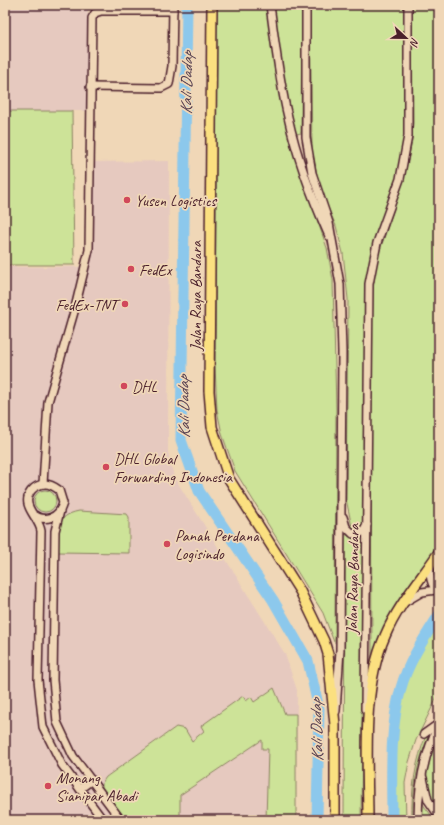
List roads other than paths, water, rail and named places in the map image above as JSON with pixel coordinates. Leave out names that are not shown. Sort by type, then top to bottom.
[{"type":"main road","name":"Jalan Raya Bandara","points":[[212,5],[209,391],[212,427],[229,479],[300,591],[324,641],[328,654],[335,725],[335,820]]},
{"type":"main road","name":"Jalan Raya Bandara","points":[[368,820],[368,727],[372,682],[380,650],[385,636],[401,606],[438,554]]},
{"type":"street","name":"Jalan Raya Bandara","points":[[270,5],[284,101],[292,135],[308,184],[335,249]]},
{"type":"street","name":"Jalan Raya Bandara","points":[[306,5],[306,137],[312,174],[329,223],[335,249],[340,284],[342,352],[340,677],[335,725]]},
{"type":"street","name":"Jalan Raya Bandara","points":[[368,727],[365,716],[365,701],[368,521],[369,284],[377,243],[400,179],[408,136],[408,5]]},
{"type":"street","points":[[43,484],[48,402],[78,297],[89,250],[90,87],[91,23],[95,13],[101,11],[173,7],[171,77],[167,87],[90,87]]},
{"type":"street","points":[[103,820],[62,765],[51,745],[43,725],[38,680],[40,526],[29,508],[28,498],[34,488],[43,484],[53,486],[61,493],[62,503],[55,531],[53,680],[57,722],[73,756],[121,820]]},
{"type":"street","points":[[341,501],[344,520],[350,532],[358,534],[364,532],[368,521]]},
{"type":"street","points":[[33,514],[42,519],[47,519],[56,515],[60,511]]},
{"type":"street","points":[[438,554],[430,569],[431,578],[438,591]]},
{"type":"street","points":[[401,606],[411,598],[427,590],[438,591]]},
{"type":"street","points":[[38,680],[53,680]]},
{"type":"street","points":[[43,725],[57,722]]},
{"type":"street","points":[[424,734],[439,724]]},
{"type":"street","points":[[418,820],[418,801],[422,770],[430,743],[439,724]]},
{"type":"street","points":[[422,770],[428,800],[439,816]]},
{"type":"street","points":[[80,789],[92,780]]},
{"type":"waterway","name":"Kali Dadap","points":[[187,5],[181,440],[199,491],[273,600],[308,661],[319,709],[317,820]]},
{"type":"waterway","name":"Kali Dadap","points":[[392,820],[392,754],[397,704],[408,669],[417,650],[439,615]]},
{"type":"place","name":"Yusen Logistics","points":[[127,200]]},
{"type":"place","name":"FedEx","points":[[131,269]]},
{"type":"place","name":"FedEx-TNT","points":[[125,304]]},
{"type":"place","name":"DHL","points":[[124,386]]},
{"type":"place","name":"DHL Global Forwarding Indonesia","points":[[106,467]]},
{"type":"place","name":"Panah Perdana Logisindo","points":[[167,544]]},
{"type":"place","name":"Monang Sianipar Abadi","points":[[48,786]]}]
